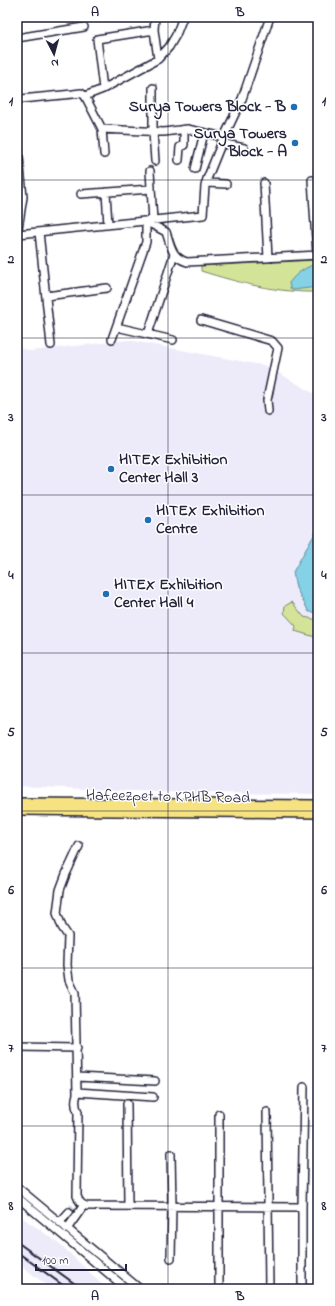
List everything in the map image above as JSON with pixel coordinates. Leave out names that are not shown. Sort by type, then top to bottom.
[{"type":"main road","points":[[17,803],[318,805]]},
{"type":"main road","name":"Hafeezpet to KPHB Road","points":[[17,810],[318,813]]},
{"type":"street","points":[[155,17],[154,30],[158,59]]},
{"type":"street","points":[[21,99],[83,95],[100,89],[158,59],[176,35],[183,17]]},
{"type":"street","points":[[17,136],[23,197],[17,234],[203,215],[206,183],[222,140],[242,99],[270,17]]},
{"type":"street","points":[[17,38],[84,27]]},
{"type":"street","points":[[100,89],[97,39],[154,30]]},
{"type":"street","points":[[154,88],[153,132],[155,161]]},
{"type":"street","points":[[83,95],[102,129],[104,154]]},
{"type":"street","points":[[102,129],[153,132],[184,130],[204,133],[244,148]]},
{"type":"street","points":[[179,160],[180,147],[184,145],[184,130]]},
{"type":"street","points":[[195,168],[204,133]]},
{"type":"street","points":[[112,339],[146,242],[150,221],[150,171]]},
{"type":"street","points":[[150,221],[166,232],[174,254],[178,259],[187,262],[318,255],[312,180]]},
{"type":"street","points":[[206,183],[226,184]]},
{"type":"street","points":[[264,183],[268,258]]},
{"type":"street","points":[[81,194],[151,189]]},
{"type":"street","points":[[106,192],[108,225]]},
{"type":"street","points":[[39,232],[51,345]]},
{"type":"street","points":[[148,334],[174,254]]},
{"type":"street","points":[[46,296],[107,288]]},
{"type":"street","points":[[201,320],[272,341],[276,344],[278,348],[268,400],[268,411]]},
{"type":"street","points":[[121,328],[173,340]]},
{"type":"street","points":[[79,846],[60,890],[57,913],[58,919],[68,936],[67,965],[69,980],[75,993],[77,1093],[80,1098],[80,1107],[78,1112],[78,1200],[84,1206],[302,1206]]},
{"type":"street","points":[[17,1047],[77,1048]]},
{"type":"street","points":[[77,1077],[155,1081]]},
{"type":"street","points":[[302,1289],[304,1087]]},
{"type":"street","points":[[77,1093],[154,1097]]},
{"type":"street","points":[[128,1104],[128,1206]]},
{"type":"street","points":[[267,1112],[269,1289]]},
{"type":"street","points":[[219,1114],[219,1289]]},
{"type":"street","points":[[171,1154],[171,1258]]},
{"type":"street","points":[[17,1187],[140,1289]]},
{"type":"street","points":[[17,1197],[127,1289]]},
{"type":"street","points":[[67,1229],[84,1206]]},
{"type":"street","points":[[60,1222],[69,1212]]},
{"type":"shaded area","points":[[128,340],[267,366],[318,396],[318,794],[181,793],[17,786],[17,347],[30,351]]},
{"type":"shaded area","points":[[17,1214],[59,1243],[107,1289],[52,1289],[17,1263]]},
{"type":"green space","points":[[318,260],[318,292],[273,289],[201,271],[201,266]]},
{"type":"green space","points":[[292,602],[304,617],[318,620],[318,636],[315,637],[295,631],[296,626],[284,613],[285,606]]},
{"type":"water","points":[[318,263],[318,287],[293,290],[290,288],[289,283],[298,273],[305,268]]},
{"type":"water","points":[[318,528],[318,612],[309,612],[296,588],[293,572]]},
{"type":"tunnel","points":[[69,1212],[78,1200]]},
{"type":"railway","points":[[17,1242],[82,1289]]},
{"type":"railway","points":[[17,1252],[68,1289]]},
{"type":"place","name":"Surya Towers Block - B","points":[[294,107]]},
{"type":"place","name":"Surya Towers Block - A","points":[[295,143]]},
{"type":"place","name":"HITEX Exhibition Center Hall 3","points":[[111,469]]},
{"type":"place","name":"HITEX Exhibition Centre","points":[[148,520]]},
{"type":"place","name":"HITEX Exhibition Center Hall 4","points":[[106,594]]}]
